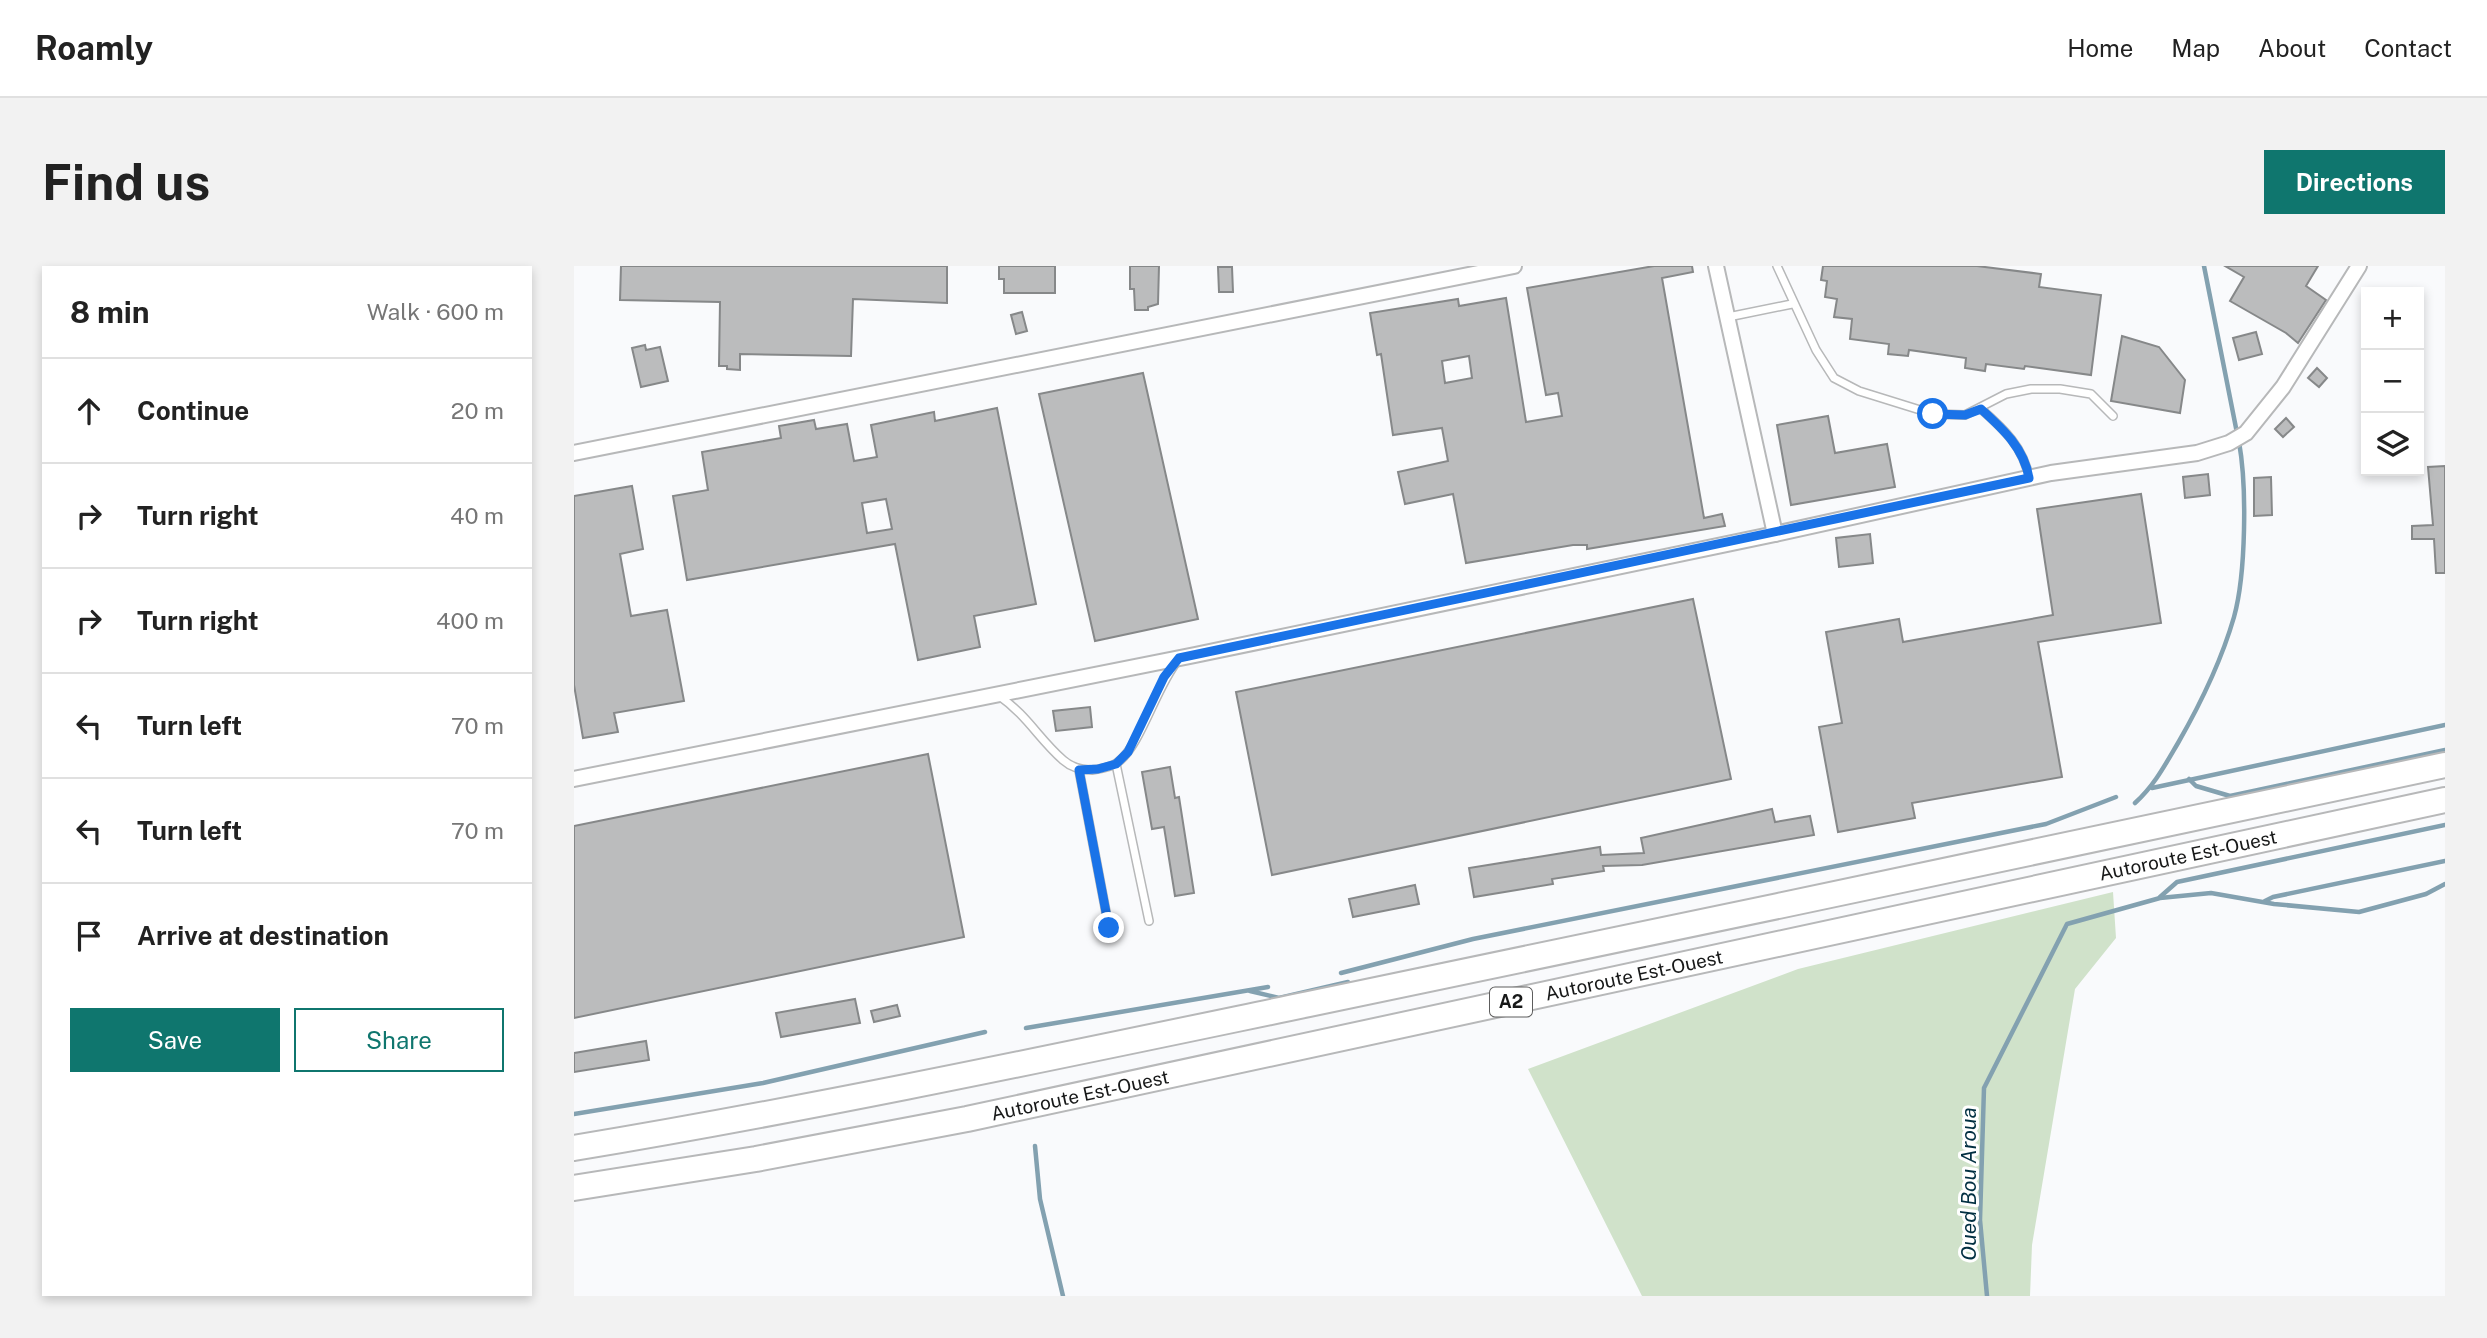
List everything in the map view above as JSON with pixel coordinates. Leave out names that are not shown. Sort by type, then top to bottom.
[{"type":"highway","name":"Autoroute Est-Ouest","points":[[574,1148],[771,1115],[1016,1066],[1780,908],[2445,765]]},
{"type":"highway","name":"Autoroute Est-Ouest","points":[[574,1188],[756,1159],[967,1119],[2445,800]]},
{"type":"street","points":[[574,453],[1514,266]]},
{"type":"street","points":[[1716,266],[1774,534]]},
{"type":"street","points":[[574,779],[1179,658],[2029,478],[2197,453],[2229,443],[2246,433],[2283,387],[2359,266]]},
{"type":"lane","points":[[1777,266],[1792,304],[1834,378],[1859,391],[1933,414],[1965,415],[2006,394],[2031,389],[2060,389],[2091,394],[2113,416]]},
{"type":"lane","points":[[1727,317],[1792,304]]},
{"type":"lane","points":[[1981,409],[2019,448],[2026,462],[2029,478]]},
{"type":"lane","points":[[998,694],[1020,711],[1063,761],[1079,770],[1098,769],[1116,764],[1128,752],[1164,677],[1179,658]]},
{"type":"lane","points":[[1116,764],[1149,921]]},
{"type":"lane","points":[[1079,770],[1109,928]]},
{"type":"green space","points":[[2113,892],[2116,938],[2075,989],[2032,1245],[2030,1296],[1642,1296],[1528,1069],[1798,969]]},
{"type":"building","points":[[621,266],[947,266],[947,303],[853,299],[851,356],[740,354],[740,370],[727,369],[727,366],[719,366],[720,302],[620,300]]},
{"type":"building","points":[[999,266],[1055,266],[1055,293],[1004,293],[1004,279],[999,279]]},
{"type":"building","points":[[1130,266],[1159,266],[1158,304],[1148,307],[1148,310],[1135,310],[1134,289],[1130,289]]},
{"type":"building","points":[[1654,266],[1692,266],[1693,272],[1662,278],[1704,518],[1722,514],[1725,526],[1587,549],[1587,545],[1573,545],[1466,563],[1453,494],[1405,504],[1398,472],[1448,461],[1442,428],[1393,435],[1381,354],[1377,355],[1370,313],[1458,299],[1459,306],[1506,298],[1526,422],[1562,416],[1558,393],[1546,395],[1527,288]],"holes":[[[1469,356],[1472,378],[1445,383],[1442,361]]]},
{"type":"building","points":[[1823,266],[1977,266],[2041,274],[2039,287],[2101,295],[2091,375],[1986,364],[1985,371],[1965,368],[1966,358],[1909,350],[1908,356],[1888,354],[1889,344],[1850,339],[1852,319],[1834,317],[1837,299],[1825,297],[1827,281],[1821,280]]},
{"type":"building","points":[[2225,266],[2318,266],[2306,286],[2326,300],[2298,343],[2286,333],[2230,301],[2244,277]]},
{"type":"building","points":[[1218,267],[1232,267],[1233,292],[1219,292]]},
{"type":"building","points":[[1022,312],[1027,331],[1016,334],[1011,315]]},
{"type":"building","points":[[2256,332],[2262,354],[2239,360],[2233,338]]},
{"type":"building","points":[[2122,336],[2159,347],[2185,380],[2180,413],[2111,401]]},
{"type":"building","points":[[645,345],[646,350],[660,347],[668,381],[641,387],[632,348]]},
{"type":"building","points":[[2317,368],[2327,378],[2319,387],[2308,378]]},
{"type":"building","points":[[1143,373],[1198,619],[1095,641],[1039,394]]},
{"type":"building","points":[[997,408],[1036,604],[974,616],[980,647],[918,660],[895,544],[687,580],[673,496],[708,490],[702,452],[781,438],[779,426],[814,420],[816,429],[847,424],[854,461],[877,457],[871,425],[934,412],[935,421]],"holes":[[[886,499],[892,529],[867,533],[862,503]]]},
{"type":"building","points":[[1828,416],[1835,453],[1887,444],[1895,487],[1791,505],[1777,425]]},
{"type":"building","points":[[2286,418],[2294,427],[2283,437],[2275,429]]},
{"type":"building","points":[[2445,466],[2445,573],[2436,573],[2434,539],[2412,539],[2412,526],[2433,525],[2428,467]]},
{"type":"building","points":[[2208,474],[2210,495],[2185,498],[2183,477]]},
{"type":"building","points":[[2271,477],[2272,515],[2254,516],[2254,478]]},
{"type":"building","points":[[632,486],[643,549],[620,554],[631,616],[667,610],[684,701],[614,713],[618,732],[583,738],[574,685],[574,496]]},
{"type":"building","points":[[2141,494],[2161,623],[2038,642],[2062,777],[1912,803],[1915,818],[1838,832],[1819,727],[1842,723],[1826,632],[1899,619],[1903,642],[2053,615],[2037,509]]},
{"type":"building","points":[[1870,534],[1873,563],[1839,567],[1836,538]]},
{"type":"building","points":[[1693,599],[1731,779],[1272,875],[1236,692]]},
{"type":"building","points":[[1090,707],[1092,727],[1056,731],[1053,711]]},
{"type":"building","points":[[928,754],[964,937],[574,1018],[574,826]]},
{"type":"building","points":[[1170,767],[1175,798],[1179,797],[1194,893],[1175,896],[1164,827],[1152,829],[1142,772]]},
{"type":"building","points":[[1772,809],[1775,822],[1810,816],[1814,835],[1642,865],[1603,866],[1604,871],[1552,879],[1553,884],[1474,897],[1469,868],[1600,847],[1601,855],[1644,853],[1641,838]]},
{"type":"building","points":[[1415,885],[1419,904],[1353,917],[1349,899]]},
{"type":"building","points":[[855,999],[860,1023],[781,1037],[776,1013]]},
{"type":"building","points":[[897,1005],[900,1016],[874,1022],[871,1011]]},
{"type":"building","points":[[646,1041],[649,1060],[574,1072],[574,1053]]},
{"type":"waterway","points":[[2204,266],[2237,433]]},
{"type":"waterway","points":[[2135,803],[2159,775],[2195,713],[2217,666],[2234,617],[2241,578],[2244,530],[2239,442]]},
{"type":"waterway","points":[[2152,788],[2445,725]]},
{"type":"waterway","points":[[2189,779],[2196,786],[2230,796],[2445,750]]},
{"type":"waterway","points":[[1341,973],[1473,939],[2046,824],[2116,797]]},
{"type":"waterway","points":[[2160,897],[2177,882],[2445,825]]},
{"type":"waterway","points":[[2265,901],[2273,897],[2445,861]]},
{"type":"waterway","name":"Oued Bou Aroua","points":[[1987,1296],[1980,1220],[1984,1088],[2067,924],[2160,898],[2211,893],[2274,904],[2359,912],[2426,894],[2445,884]]},
{"type":"waterway","points":[[1250,991],[1279,998],[1348,982]]},
{"type":"waterway","points":[[1026,1028],[1268,987]]},
{"type":"waterway","points":[[574,1114],[763,1083],[985,1032]]},
{"type":"waterway","points":[[1035,1146],[1040,1199],[1063,1296]]},
{"type":"route","points":[[1109,928],[1079,770],[1116,764],[1128,752],[1164,677],[1179,658],[2029,478],[2026,462],[2019,448],[1981,409],[1965,415],[1933,414]]}]
